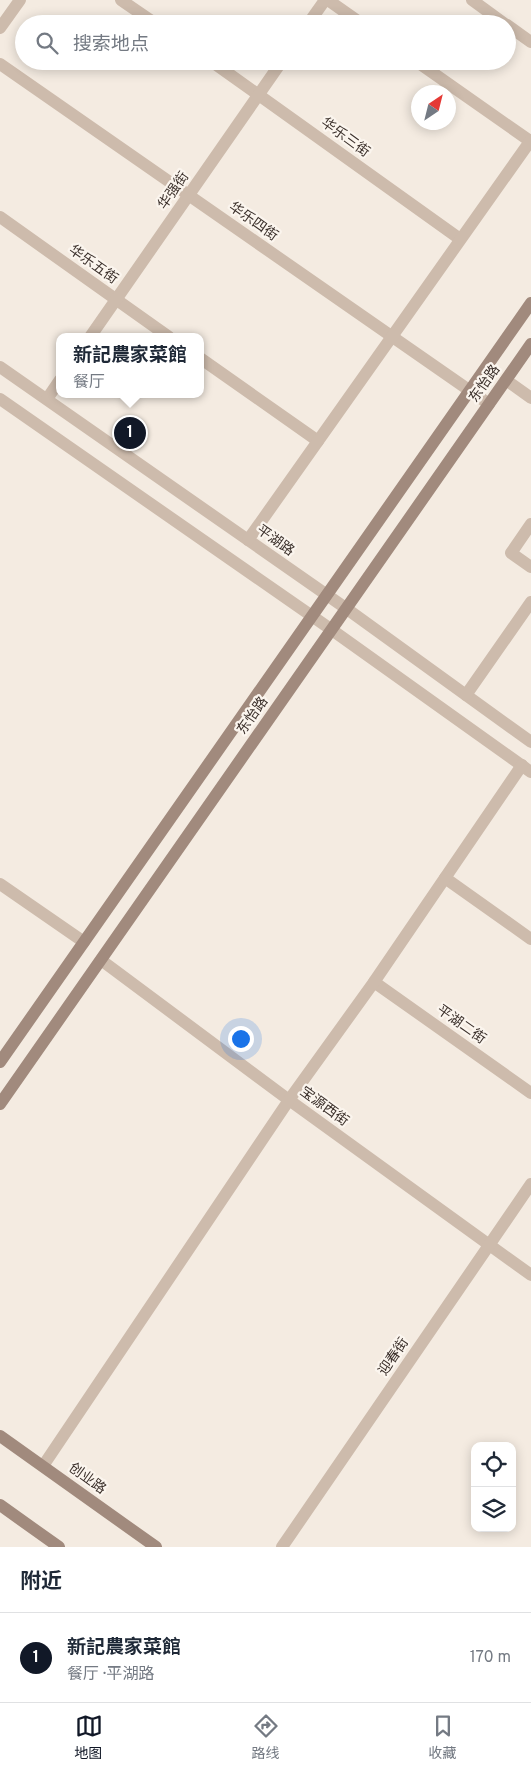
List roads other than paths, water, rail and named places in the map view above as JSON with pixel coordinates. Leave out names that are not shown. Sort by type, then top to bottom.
[{"type":"street","points":[[0,28],[20,0]]},
{"type":"street","points":[[122,0],[143,15]]},
{"type":"street","points":[[315,15],[326,0],[348,15]]},
{"type":"street","points":[[472,0],[493,15]]},
{"type":"street","points":[[516,31],[531,42]]},
{"type":"street","name":"华乐四街","points":[[0,64],[489,404]]},
{"type":"street","name":"华乐三街","points":[[224,70],[460,240]]},
{"type":"street","name":"华强街","points":[[93,333],[276,70]]},
{"type":"street","points":[[248,540],[531,141],[429,70]]},
{"type":"street","name":"华乐五街","points":[[0,217],[163,333]]},
{"type":"street","name":"东怡路","points":[[0,1062],[531,303]]},
{"type":"street","name":"东怡路","points":[[0,1104],[531,344]]},
{"type":"street","points":[[204,361],[318,441]]},
{"type":"street","name":"平湖路","points":[[0,367],[328,595],[531,742]]},
{"type":"street","points":[[506,380],[531,398]]},
{"type":"street","points":[[46,399],[56,385]]},
{"type":"street","points":[[0,400],[332,630],[526,768],[445,878],[374,982],[289,1100],[43,1466]]},
{"type":"street","points":[[531,524],[511,553],[531,567]]},
{"type":"street","points":[[466,695],[531,602]]},
{"type":"street","points":[[445,878],[531,939]]},
{"type":"street","points":[[0,884],[84,942]]},
{"type":"street","name":"宝源西街","points":[[101,960],[289,1100],[488,1245],[531,1274]]},
{"type":"street","name":"平湖二街","points":[[374,982],[531,1093]]},
{"type":"street","name":"迎春街","points":[[282,1547],[531,1184]]},
{"type":"street","name":"创业路","points":[[0,1436],[156,1547]]},
{"type":"street","points":[[0,1505],[59,1547]]},
{"type":"place","name":"新記農家菜館","points":[[130,433]]}]
